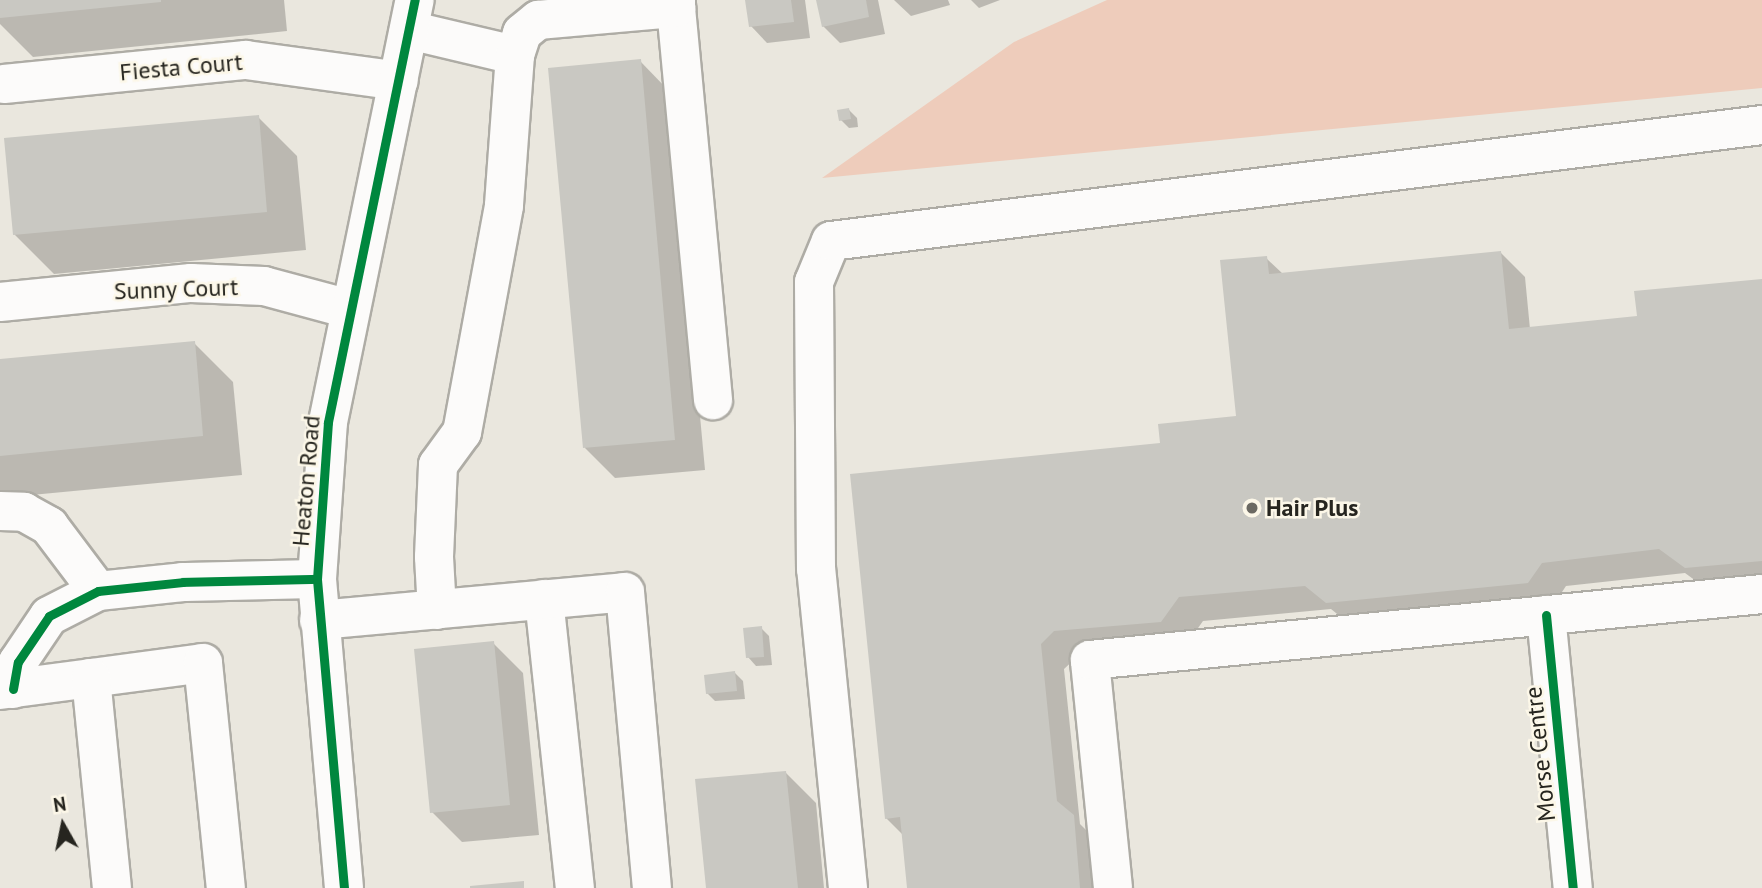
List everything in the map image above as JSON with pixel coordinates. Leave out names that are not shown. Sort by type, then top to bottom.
[{"type":"street","points":[[437,610],[434,557],[438,465],[462,432],[504,206],[515,55],[522,33],[538,20],[676,4],[713,400]]},
{"type":"street","points":[[412,15],[515,55]]},
{"type":"street","name":"Heaton Road","points":[[344,888],[317,579],[328,422],[349,309],[412,15]]},
{"type":"street","name":"Fiesta Court","points":[[4,83],[246,60],[399,81]]},
{"type":"street","points":[[848,888],[816,569],[814,282],[831,241],[1762,125]]},
{"type":"street","name":"Sunny Court","points":[[0,302],[191,283],[264,286],[349,309]]},
{"type":"street","points":[[0,511],[24,512],[49,526],[98,590]]},
{"type":"street","points":[[226,888],[203,663],[7,690],[18,662],[49,616],[98,590],[183,582],[317,579]]},
{"type":"street","points":[[320,620],[625,592],[652,888]]},
{"type":"street","points":[[1113,888],[1090,660],[1762,594]]},
{"type":"street","points":[[544,600],[575,888]]},
{"type":"street","name":"Morse Centre","points":[[1546,615],[1573,888]]},
{"type":"street","points":[[91,678],[112,888]]},
{"type":"shaded area","points":[[1107,0],[1762,0],[1762,88],[822,178],[1014,42]]},
{"type":"building","points":[[0,0],[161,0],[161,2],[0,18]]},
{"type":"building","points":[[745,0],[791,0],[794,22],[749,27]]},
{"type":"building","points":[[816,0],[866,0],[869,17],[822,27]]},
{"type":"building","points":[[641,59],[675,440],[583,448],[548,68]]},
{"type":"building","points":[[849,108],[851,119],[839,121],[837,110]]},
{"type":"building","points":[[259,115],[267,212],[13,235],[4,138]]},
{"type":"building","points":[[1501,251],[1509,329],[1637,316],[1634,291],[1762,279],[1762,561],[1685,568],[1659,549],[1542,563],[1528,583],[1326,603],[1305,586],[1179,597],[1161,622],[1054,631],[1041,644],[1057,801],[1074,815],[1080,888],[907,888],[900,817],[885,819],[850,474],[1160,443],[1158,424],[1236,416],[1220,260],[1267,256],[1269,274]]},
{"type":"building","points":[[195,341],[203,436],[0,456],[0,359]]},
{"type":"building","points":[[762,626],[764,657],[746,658],[743,628]]},
{"type":"building","points":[[494,641],[510,805],[430,813],[414,649]]},
{"type":"building","points":[[735,671],[737,691],[706,694],[704,675]]},
{"type":"building","points":[[786,771],[798,888],[706,888],[695,779]]},
{"type":"building","points":[[524,881],[524,888],[470,888],[470,886]]},
{"type":"cycle path","points":[[344,888],[317,579],[328,422],[415,0]]},
{"type":"cycle path","points":[[13,689],[18,662],[49,616],[98,591],[183,582],[317,579]]},
{"type":"cycle path","points":[[1546,615],[1573,888]]},
{"type":"place","name":"Hair Plus","points":[[1252,508]]}]
